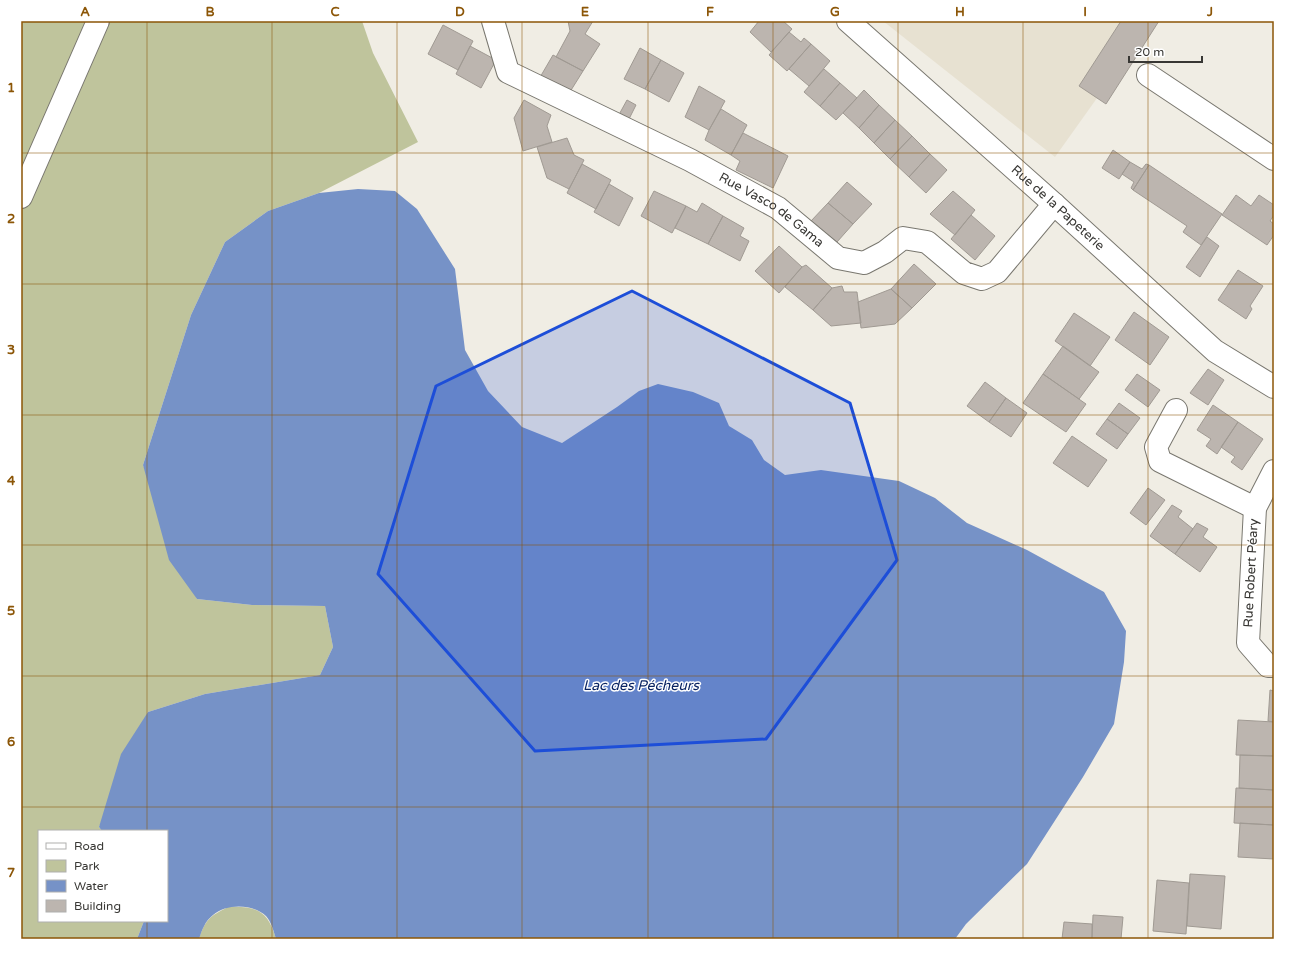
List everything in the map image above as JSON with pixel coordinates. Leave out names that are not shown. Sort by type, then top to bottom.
[{"type":"street","points":[[21,197],[98,21]]},
{"type":"street","name":"Rue Vasco de Gama","points":[[493,21],[508,72],[690,160],[778,208],[838,258],[864,263],[885,252],[903,238],[926,242],[964,273],[982,279],[997,272],[1054,204]]},
{"type":"street","name":"Rue de la Papeterie","points":[[848,21],[1054,204],[1215,351],[1274,387]]},
{"type":"street","points":[[1148,75],[1274,159]]},
{"type":"street","points":[[1176,410],[1156,447],[1160,461],[1255,508]]},
{"type":"street","name":"Rue Robert Péary","points":[[1274,471],[1255,508],[1248,643],[1268,666],[1274,666]]},
{"type":"highlighted area","points":[[632,291],[850,403],[897,560],[766,739],[535,751],[378,574],[436,386]]},
{"type":"shaded area","points":[[883,21],[1152,21],[1055,157]]},
{"type":"green space","points":[[21,21],[362,21],[373,53],[418,142],[319,193],[268,211],[225,242],[191,315],[143,465],[197,599],[252,605],[325,606],[333,647],[320,675],[205,694],[148,712],[99,827],[101,830],[38,830],[38,922],[144,922],[137,939],[21,939]]},
{"type":"green space","points":[[228,907],[253,909],[260,912],[269,922],[276,939],[199,939],[209,919]]},
{"type":"water","name":"Lac des Pécheurs","points":[[358,189],[395,191],[417,209],[455,269],[465,350],[488,391],[522,427],[562,443],[639,391],[658,384],[693,392],[719,403],[729,426],[752,440],[764,460],[785,475],[821,470],[899,481],[935,498],[967,523],[1027,550],[1104,592],[1126,631],[1124,662],[1114,724],[1083,777],[1027,864],[966,924],[955,939],[276,939],[271,924],[266,916],[254,909],[240,906],[225,908],[210,917],[199,939],[137,939],[144,922],[168,922],[168,830],[101,830],[99,827],[121,754],[148,712],[205,694],[320,675],[333,647],[325,606],[252,605],[197,599],[169,560],[143,465],[191,315],[225,242],[268,211],[319,193]]},
{"type":"building","points":[[568,21],[593,21],[585,34],[600,44],[583,71],[556,57],[570,31]]},
{"type":"building","points":[[759,21],[783,21],[792,29],[771,52],[750,32]]},
{"type":"building","points":[[1121,21],[1159,21],[1106,104],[1079,86]]},
{"type":"building","points":[[443,25],[473,41],[458,70],[428,54]]},
{"type":"building","points":[[789,32],[801,42],[804,38],[811,44],[787,71],[769,55]]},
{"type":"building","points":[[811,44],[830,61],[809,86],[789,69]]},
{"type":"building","points":[[470,46],[496,60],[481,88],[456,74]]},
{"type":"building","points":[[640,48],[661,60],[645,89],[624,79]]},
{"type":"building","points":[[553,55],[583,71],[568,95],[539,79]]},
{"type":"building","points":[[661,60],[684,73],[669,102],[645,89]]},
{"type":"building","points":[[824,69],[840,83],[820,106],[804,92]]},
{"type":"building","points":[[840,83],[857,98],[836,120],[820,106]]},
{"type":"building","points":[[699,86],[725,101],[709,130],[685,117]]},
{"type":"building","points":[[864,90],[879,105],[859,128],[843,113]]},
{"type":"building","points":[[524,100],[551,115],[547,126],[552,142],[523,151],[514,118]]},
{"type":"building","points":[[627,100],[636,105],[626,125],[616,120]]},
{"type":"building","points":[[879,105],[895,120],[874,143],[859,128]]},
{"type":"building","points":[[721,109],[747,125],[731,155],[705,140]]},
{"type":"building","points":[[895,120],[912,136],[890,159],[874,143]]},
{"type":"building","points":[[743,133],[788,156],[773,188],[736,170],[740,161],[731,155]]},
{"type":"building","points":[[912,136],[930,154],[909,177],[890,159]]},
{"type":"building","points":[[567,138],[574,155],[584,160],[569,189],[547,178],[537,147]]},
{"type":"building","points":[[1113,150],[1130,162],[1119,179],[1102,168]]},
{"type":"building","points":[[930,154],[947,170],[926,193],[909,177]]},
{"type":"building","points":[[1130,162],[1142,169],[1146,164],[1149,165],[1133,190],[1131,188],[1134,182],[1122,174]]},
{"type":"building","points":[[582,164],[611,180],[596,209],[567,193]]},
{"type":"building","points":[[1149,165],[1222,214],[1201,245],[1183,232],[1187,226],[1133,190]]},
{"type":"building","points":[[847,182],[872,204],[853,224],[828,203]]},
{"type":"building","points":[[609,184],[633,198],[619,226],[594,212]]},
{"type":"building","points":[[654,191],[686,206],[672,233],[641,216]]},
{"type":"building","points":[[953,191],[975,210],[955,235],[930,214]]},
{"type":"building","points":[[1236,195],[1251,206],[1259,195],[1274,205],[1274,215],[1270,221],[1274,224],[1274,235],[1267,245],[1222,215]]},
{"type":"building","points":[[702,203],[723,216],[708,244],[675,228],[686,206],[697,212]]},
{"type":"building","points":[[828,203],[853,224],[837,242],[811,221]]},
{"type":"building","points":[[971,215],[995,236],[975,260],[951,239]]},
{"type":"building","points":[[723,216],[744,228],[740,236],[749,241],[740,261],[708,244]]},
{"type":"building","points":[[1207,237],[1219,246],[1200,277],[1186,267]]},
{"type":"building","points":[[779,246],[802,267],[779,293],[755,271]]},
{"type":"building","points":[[914,264],[936,284],[912,308],[891,289]]},
{"type":"building","points":[[806,265],[832,288],[813,310],[785,287],[802,267]]},
{"type":"building","points":[[1238,270],[1263,286],[1250,306],[1252,309],[1246,319],[1218,300]]},
{"type":"building","points":[[842,286],[844,292],[857,292],[861,323],[831,326],[813,310],[832,288]]},
{"type":"building","points":[[891,289],[912,308],[895,324],[861,328],[858,302]]},
{"type":"building","points":[[1134,312],[1169,337],[1150,365],[1115,340]]},
{"type":"building","points":[[1074,313],[1110,337],[1090,366],[1055,341]]},
{"type":"building","points":[[1063,346],[1099,372],[1079,399],[1043,374]]},
{"type":"building","points":[[1208,369],[1224,380],[1208,405],[1190,393]]},
{"type":"building","points":[[1043,374],[1086,404],[1066,432],[1023,403]]},
{"type":"building","points":[[1137,374],[1160,390],[1148,407],[1125,390]]},
{"type":"building","points":[[985,382],[1006,398],[989,422],[967,406]]},
{"type":"building","points":[[1006,398],[1027,413],[1011,437],[989,422]]},
{"type":"building","points":[[1119,403],[1140,418],[1128,434],[1107,419]]},
{"type":"building","points":[[1213,405],[1238,422],[1217,454],[1206,446],[1211,439],[1197,430]]},
{"type":"building","points":[[1107,419],[1128,434],[1117,449],[1096,434]]},
{"type":"building","points":[[1238,422],[1263,439],[1242,470],[1231,462],[1235,457],[1221,447]]},
{"type":"building","points":[[1072,436],[1107,460],[1088,487],[1053,463]]},
{"type":"building","points":[[1148,488],[1165,500],[1146,525],[1130,513]]},
{"type":"building","points":[[1172,505],[1182,511],[1178,517],[1193,529],[1175,554],[1150,536]]},
{"type":"building","points":[[1197,523],[1208,529],[1203,537],[1217,547],[1200,572],[1175,554]]},
{"type":"building","points":[[1270,690],[1274,691],[1274,722],[1268,721]]},
{"type":"building","points":[[1238,720],[1274,722],[1274,756],[1236,755]]},
{"type":"building","points":[[1240,755],[1274,756],[1274,790],[1239,788]]},
{"type":"building","points":[[1236,788],[1274,790],[1274,825],[1234,823]]},
{"type":"building","points":[[1240,823],[1274,825],[1274,859],[1238,857]]},
{"type":"building","points":[[1190,874],[1225,876],[1221,929],[1187,926]]},
{"type":"building","points":[[1157,880],[1189,883],[1186,934],[1153,931]]},
{"type":"building","points":[[1093,915],[1123,917],[1121,939],[1092,939]]},
{"type":"building","points":[[1064,922],[1092,924],[1092,939],[1062,939]]}]
